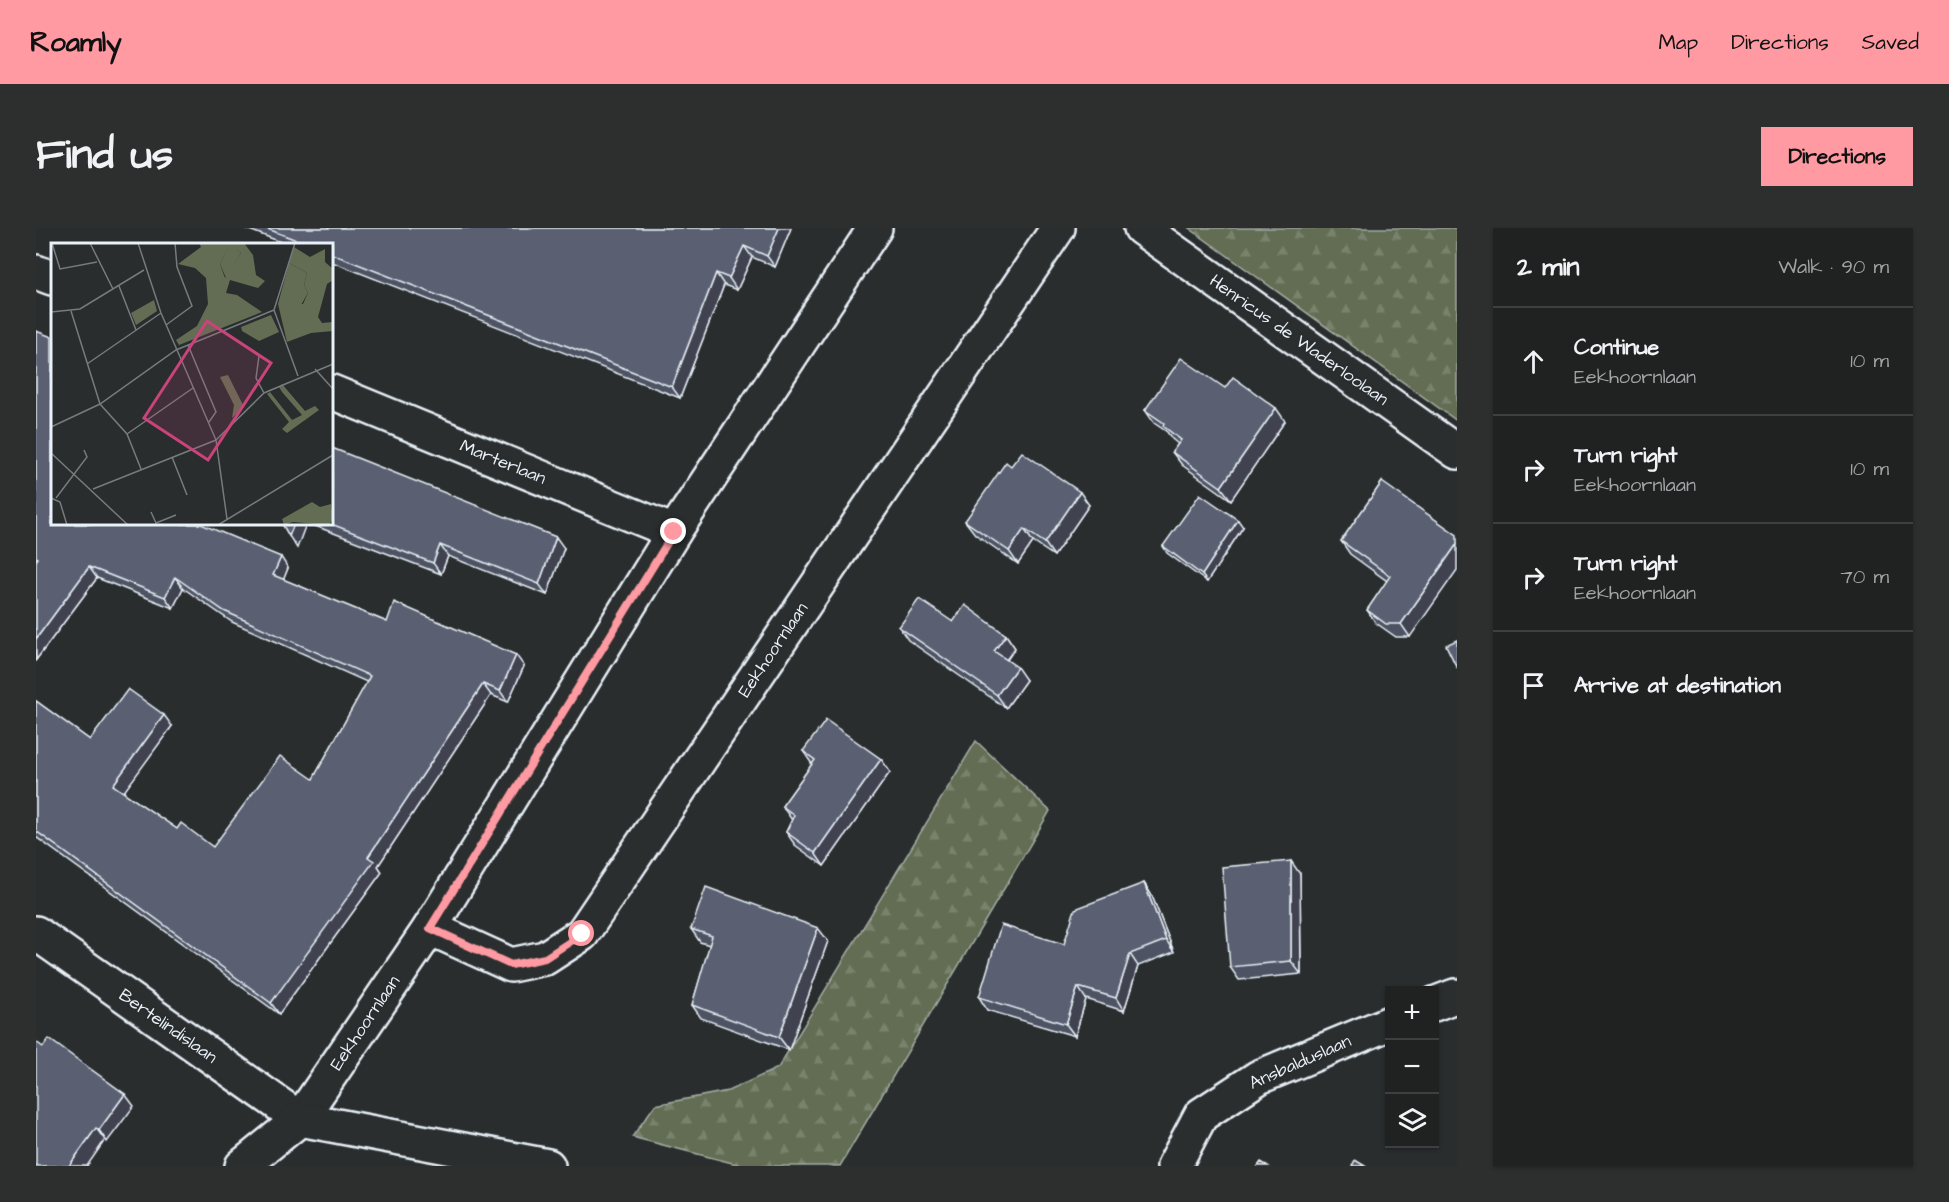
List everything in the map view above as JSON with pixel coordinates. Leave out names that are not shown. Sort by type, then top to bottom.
[{"type":"street","name":"Eekhoornlaan","points":[[300,1119],[430,928],[674,532],[875,228]]},
{"type":"street","name":"Eekhoornlaan","points":[[430,928],[511,965],[545,958],[582,934],[1058,228]]},
{"type":"street","name":"Henricus de Waderloolaan","points":[[1141,228],[1457,452]]},
{"type":"street","points":[[36,272],[51,278]]},
{"type":"street","name":"Marterlaan","points":[[333,392],[674,532]]},
{"type":"street","name":"Bertelindislaan","points":[[36,933],[300,1119]]},
{"type":"street","name":"Ansbalduslaan","points":[[1174,1166],[1201,1115],[1259,1077],[1385,1025]]},
{"type":"street","points":[[242,1166],[300,1119],[548,1166]]},
{"type":"green space","points":[[1189,228],[1457,228],[1457,421]]},
{"type":"green space","points":[[976,741],[1050,811],[840,1166],[744,1166],[632,1137],[655,1105],[728,1091],[778,1068]]},
{"type":"building","points":[[265,228],[779,228],[767,256],[744,246],[729,278],[716,273],[672,387],[333,254],[333,243],[304,243]]},
{"type":"building","points":[[36,331],[51,337],[51,525],[203,525],[281,557],[273,575],[387,622],[394,602],[516,655],[500,691],[483,684],[368,857],[374,861],[271,1003],[36,831],[36,701],[90,740],[128,689],[164,715],[113,785],[177,829],[181,823],[213,847],[280,756],[313,779],[370,676],[224,611],[175,577],[165,597],[89,567],[36,639],[36,561],[38,558],[36,557]]},
{"type":"building","points":[[1181,358],[1225,388],[1233,377],[1276,408],[1221,487],[1172,452],[1181,440],[1163,426],[1164,423],[1145,410]]},
{"type":"building","points":[[333,448],[556,537],[539,584],[440,545],[433,563],[333,525]]},
{"type":"building","points":[[1022,452],[1080,492],[1045,543],[1024,529],[1009,551],[965,521],[1006,462],[1011,466]]},
{"type":"building","points":[[1382,482],[1457,535],[1457,544],[1401,624],[1386,624],[1367,610],[1390,576],[1341,541]]},
{"type":"building","points":[[1200,494],[1238,520],[1202,575],[1163,546]]},
{"type":"building","points":[[283,525],[294,525],[289,536]]},
{"type":"building","points":[[919,599],[953,622],[965,605],[1006,635],[994,651],[1017,667],[997,695],[899,627]]},
{"type":"building","points":[[1457,640],[1457,668],[1446,645]]},
{"type":"building","points":[[826,720],[881,759],[815,853],[786,832],[794,815],[782,806],[815,760],[803,751]]},
{"type":"building","points":[[1291,861],[1291,961],[1230,967],[1222,867]]},
{"type":"building","points":[[1144,883],[1166,940],[1130,954],[1116,998],[1078,987],[1066,1024],[979,997],[1001,925],[1064,944],[1075,909]]},
{"type":"building","points":[[706,887],[818,928],[779,1037],[692,1005],[712,936],[691,929]]},
{"type":"building","points":[[49,1039],[125,1094],[99,1130],[96,1128],[69,1166],[36,1166],[36,1042],[43,1047]]},
{"type":"building","points":[[1355,1160],[1365,1166],[1352,1166]]},
{"type":"route","points":[[582,934],[545,958],[511,965],[430,928],[674,532]]}]
